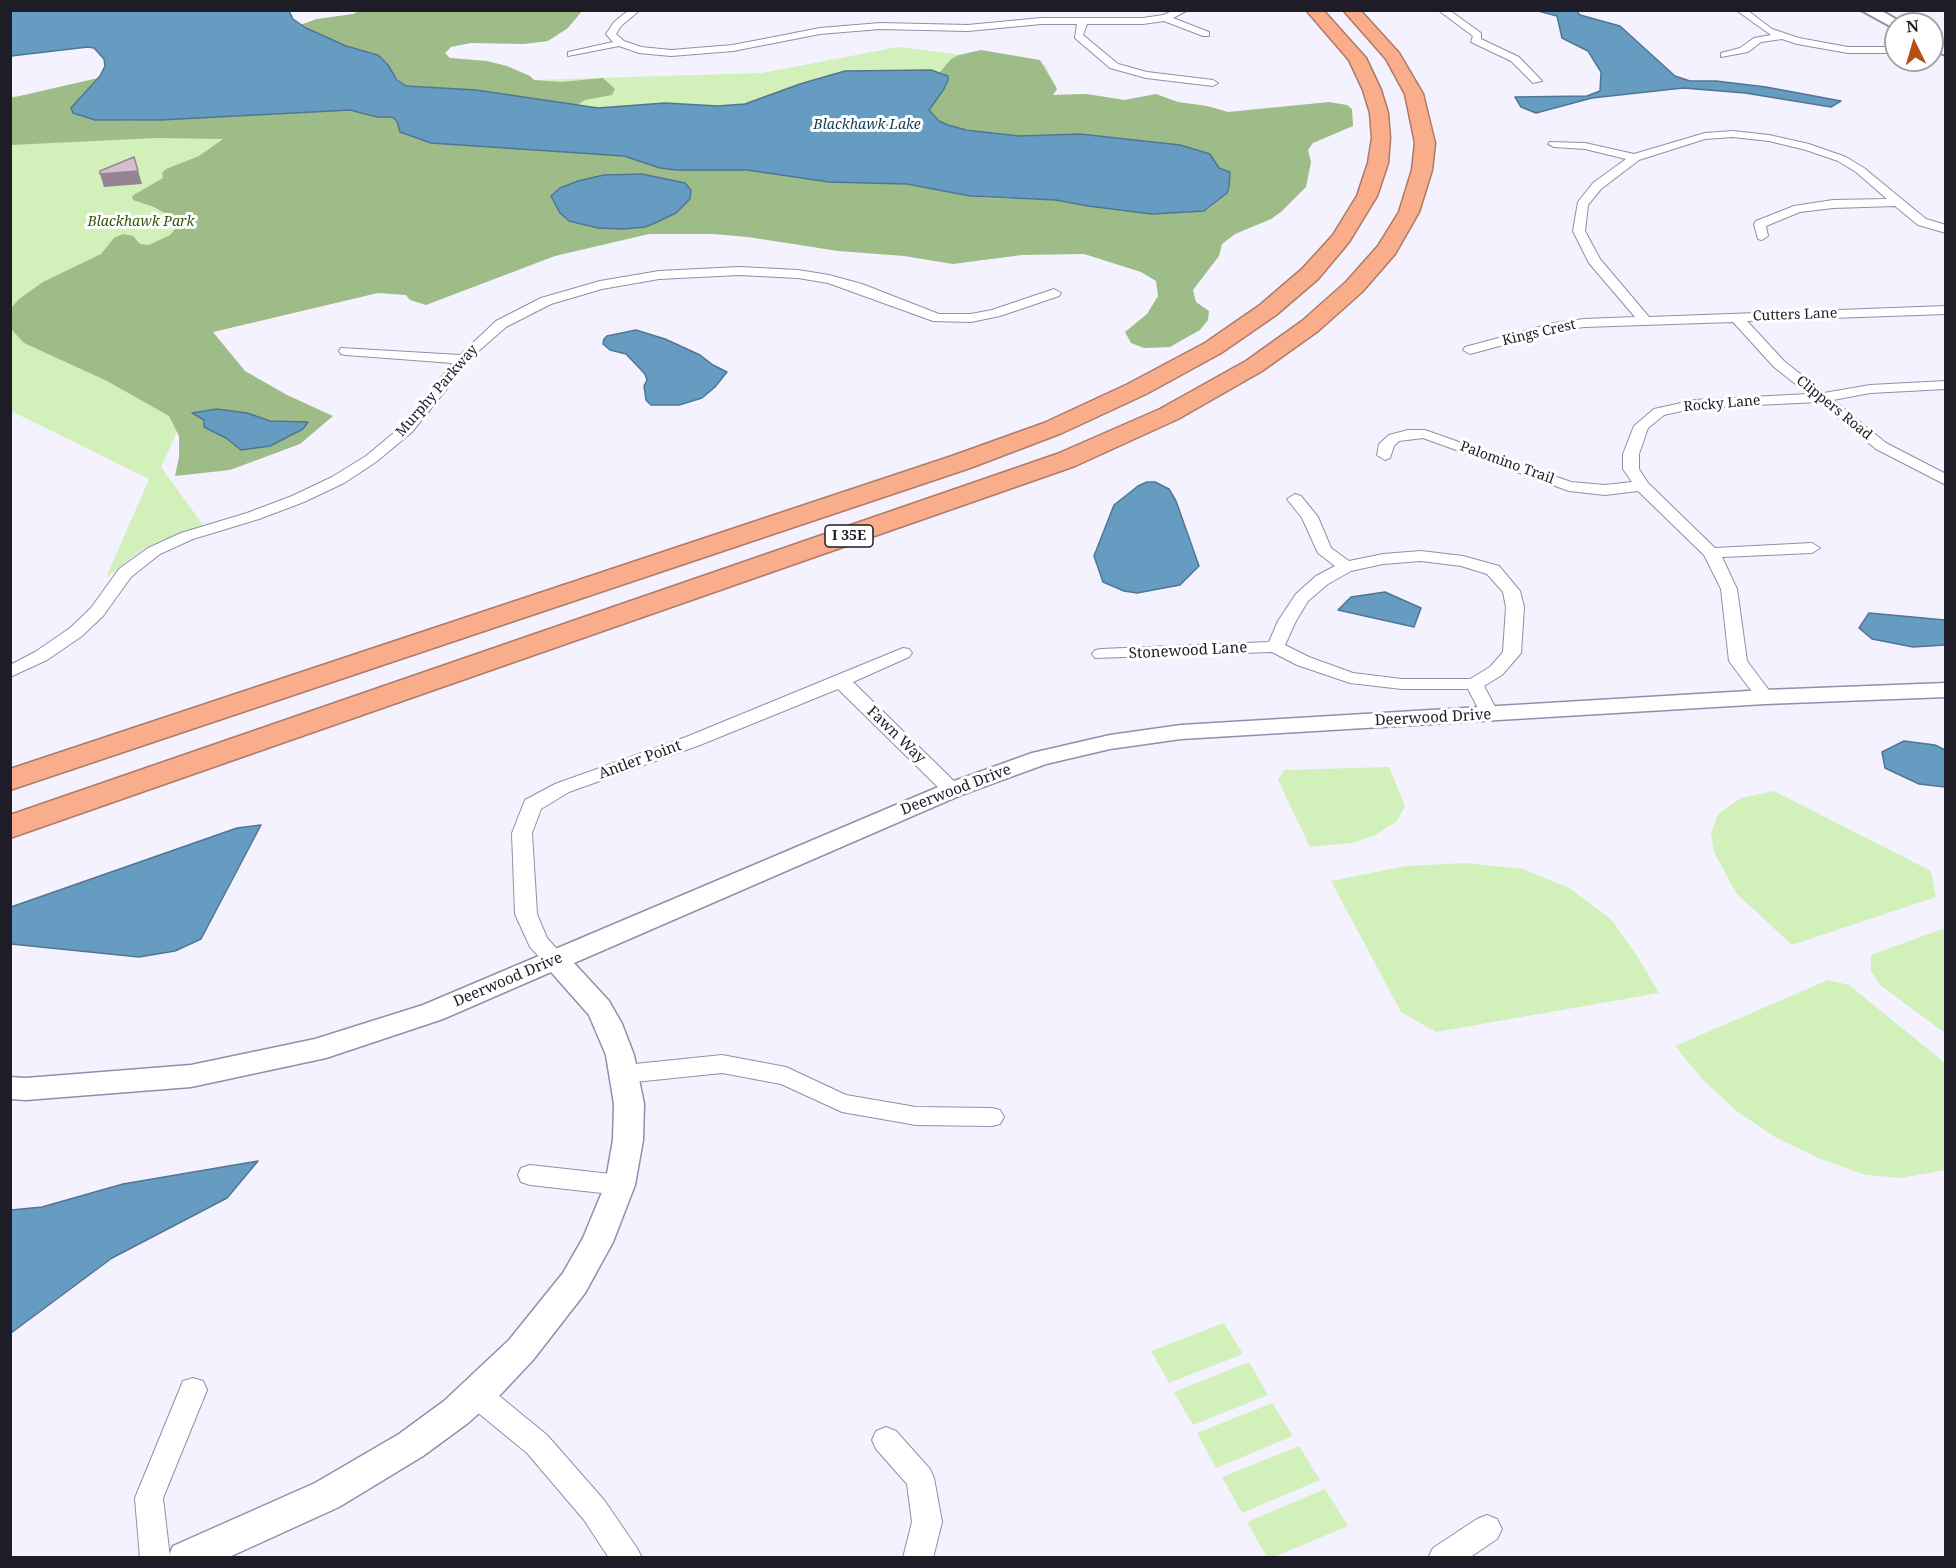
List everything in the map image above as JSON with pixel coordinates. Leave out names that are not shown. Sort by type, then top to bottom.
[{"type":"highway","name":"I 35E","points":[[10,780],[961,462],[1053,428],[1137,389],[1214,348],[1268,310],[1310,274],[1342,238],[1367,196],[1378,163],[1381,138],[1379,113],[1372,90],[1357,58],[1314,10]]},
{"type":"highway","name":"I 35E","points":[[10,827],[1066,460],[1169,414],[1254,366],[1310,326],[1354,287],[1387,249],[1409,212],[1422,170],[1425,143],[1414,94],[1393,57],[1351,10]]},
{"type":"main road","points":[[1868,10],[1884,18]]},
{"type":"street","points":[[620,44],[612,34],[617,24],[636,10]]},
{"type":"street","points":[[572,54],[620,44],[639,50],[694,52],[733,48],[820,31],[890,22],[969,28],[1041,21],[1143,21],[1165,18],[1184,10]]},
{"type":"street","points":[[1442,10],[1478,35],[1475,40],[1515,59],[1537,81]]},
{"type":"street","points":[[1740,10],[1764,28],[1782,36],[1837,49],[1884,50]]},
{"type":"street","points":[[1165,18],[1206,34]]},
{"type":"street","points":[[1083,20],[1078,36],[1114,66],[1146,75],[1213,83]]},
{"type":"street","points":[[1725,56],[1744,50],[1758,40],[1782,36]]},
{"type":"street","points":[[1645,321],[1594,260],[1579,231],[1582,205],[1597,186],[1635,158],[1661,148],[1705,136],[1733,134],[1769,138],[1809,147],[1842,159],[1860,170],[1923,222],[1946,230]]},
{"type":"street","points":[[1554,144],[1585,146],[1635,158]]},
{"type":"street","points":[[1762,236],[1760,224],[1798,209],[1833,204],[1898,202]]},
{"type":"street","name":"Murphy Parkway","points":[[10,672],[41,656],[76,632],[97,612],[125,573],[154,551],[187,536],[253,516],[298,499],[338,480],[371,459],[407,429],[463,359],[501,324],[546,301],[600,285],[659,275],[739,271],[798,274],[858,287],[938,318],[971,318],[995,313],[1054,293]]},
{"type":"street","name":"Cutters Lane","points":[[1645,321],[1946,309]]},
{"type":"street","name":"Clippers Road","points":[[1736,317],[1779,364],[1881,446],[1946,480]]},
{"type":"street","name":"Kings Crest","points":[[1470,350],[1554,327],[1645,321]]},
{"type":"street","points":[[346,351],[463,359]]},
{"type":"street","name":"Rocky Lane","points":[[1765,697],[1738,661],[1729,589],[1711,553],[1642,486],[1631,469],[1631,454],[1641,426],[1659,412],[1695,404],[1820,398],[1870,389],[1946,385]]},
{"type":"street","name":"Palomino Trail","points":[[1385,455],[1387,444],[1394,438],[1408,434],[1425,434],[1569,486],[1605,490],[1642,486]]},
{"type":"street","points":[[1295,499],[1310,518],[1324,550],[1346,567]]},
{"type":"street","points":[[1711,553],[1812,548]]},
{"type":"street","points":[[1420,556],[1463,561],[1493,570],[1511,591],[1515,607],[1512,653],[1496,671],[1474,684],[1402,684],[1350,678],[1303,661],[1275,647],[1287,621],[1302,598],[1322,580],[1346,567],[1383,559],[1420,556]]},
{"type":"street","name":"Stonewood Lane","points":[[1101,654],[1275,647]]},
{"type":"street","name":"Antler Point","points":[[555,960],[538,942],[526,914],[522,833],[532,805],[562,788],[693,741],[841,681],[903,653]]},
{"type":"street","name":"Fawn Way","points":[[841,681],[952,790]]},
{"type":"street","points":[[1474,684],[1490,714]]},
{"type":"street","name":"Deerwood Drive","points":[[10,1088],[26,1089],[191,1076],[315,1050],[433,1012],[952,790],[1040,758],[1110,742],[1181,732],[1765,697],[1946,690]]},
{"type":"street","points":[[186,1557],[282,1516],[370,1471],[411,1444],[476,1394],[521,1350],[574,1283],[597,1242],[620,1185],[629,1124],[625,1074],[615,1042],[598,1008],[555,960]]},
{"type":"street","points":[[625,1074],[722,1064],[786,1076],[842,1102],[916,1116],[992,1117]]},
{"type":"street","points":[[530,1175],[620,1185]]},
{"type":"street","points":[[155,1557],[149,1498],[194,1390]]},
{"type":"street","points":[[476,1394],[537,1444],[594,1510],[627,1557]]},
{"type":"street","points":[[886,1440],[920,1478],[927,1521],[918,1557]]},
{"type":"street","points":[[1443,1557],[1487,1529]]},
{"type":"green space","points":[[359,11],[582,11],[568,28],[548,41],[524,44],[471,43],[451,47],[445,53],[450,58],[487,61],[507,66],[534,80],[561,82],[603,78],[615,89],[612,95],[585,100],[577,105],[476,90],[413,88],[401,84],[388,65],[374,53],[346,46],[300,25],[317,19],[353,14]]},
{"type":"green space","name":"Blackhawk Park","points":[[898,47],[1045,65],[1057,89],[1053,95],[1086,94],[1242,116],[1306,140],[1207,238],[745,205],[213,332],[193,397],[161,467],[203,525],[141,550],[106,578],[149,479],[11,411],[10,96],[762,73]]},
{"type":"green space","points":[[981,50],[1040,60],[1057,89],[1053,95],[1086,94],[1124,100],[1156,94],[1178,102],[1228,112],[1329,102],[1347,105],[1352,109],[1353,126],[1313,143],[1308,150],[1311,162],[1306,187],[1281,212],[1271,219],[1235,234],[1222,244],[1219,256],[1193,290],[1196,302],[1209,311],[1208,320],[1200,330],[1170,347],[1144,348],[1131,343],[1125,332],[1147,314],[1158,296],[1156,281],[1141,272],[1084,254],[1022,255],[953,264],[904,256],[838,251],[748,237],[713,234],[649,234],[555,256],[426,305],[410,300],[406,295],[378,293],[213,332],[245,371],[287,395],[333,416],[300,444],[230,470],[175,476],[179,457],[179,436],[169,416],[107,381],[24,343],[11,329],[11,308],[19,299],[43,282],[101,254],[114,238],[123,234],[133,236],[140,244],[149,245],[170,235],[176,228],[175,219],[154,207],[133,200],[132,196],[163,178],[162,173],[166,169],[199,156],[223,139],[156,138],[11,145],[11,98],[98,78],[87,91],[79,115],[95,120],[132,121],[350,110],[377,117],[392,117],[397,121],[401,132],[431,143],[624,156],[660,168],[676,170],[747,170],[829,182],[907,184],[985,198],[1056,200],[1152,214],[1207,210],[1227,193],[1227,171],[1219,168],[1210,154],[1180,145],[1080,134],[1019,136],[957,128],[939,121],[929,110],[948,80],[947,76],[940,72],[951,59]]},
{"type":"green space","points":[[1389,767],[1405,806],[1397,821],[1376,835],[1352,843],[1310,847],[1278,780],[1284,770]]},
{"type":"green space","points":[[1774,791],[1931,871],[1936,897],[1792,945],[1736,893],[1714,852],[1711,833],[1718,814],[1741,798]]},
{"type":"green space","points":[[1465,863],[1523,869],[1569,888],[1611,919],[1659,993],[1436,1032],[1401,1012],[1331,881],[1406,866]]},
{"type":"green space","points":[[1946,928],[1945,1033],[1880,985],[1871,971],[1871,955]]},
{"type":"green space","points":[[1828,980],[1849,985],[1945,1063],[1945,1170],[1901,1178],[1866,1175],[1818,1158],[1775,1137],[1738,1112],[1702,1079],[1675,1046]]},
{"type":"green space","points":[[1224,1323],[1243,1354],[1169,1383],[1151,1351]]},
{"type":"green space","points":[[1249,1362],[1268,1395],[1193,1425],[1174,1392]]},
{"type":"green space","points":[[1272,1403],[1293,1436],[1216,1468],[1197,1433]]},
{"type":"green space","points":[[1299,1446],[1320,1480],[1242,1513],[1222,1477]]},
{"type":"green space","points":[[1325,1489],[1348,1526],[1274,1557],[1267,1557],[1247,1522]]},
{"type":"water","points":[[1576,10],[1580,15],[1620,26],[1675,76],[1690,81],[1716,81],[1766,87],[1841,101],[1831,107],[1745,93],[1683,88],[1592,98],[1536,113],[1521,107],[1515,97],[1587,96],[1600,91],[1601,72],[1588,51],[1562,38],[1557,16],[1538,11]]},
{"type":"water","name":"Blackhawk Lake","points":[[10,11],[289,11],[293,19],[306,28],[346,46],[378,55],[388,65],[397,80],[406,86],[476,90],[598,108],[665,103],[718,106],[745,104],[845,71],[931,70],[948,76],[944,89],[929,110],[939,121],[948,125],[966,130],[1019,136],[1080,134],[1180,145],[1210,154],[1219,168],[1230,172],[1229,187],[1227,193],[1204,211],[1152,214],[1056,200],[970,196],[907,184],[829,182],[747,170],[676,170],[660,168],[624,156],[431,143],[400,132],[397,121],[392,117],[377,117],[350,110],[160,120],[95,120],[73,113],[71,108],[100,76],[105,66],[104,59],[94,48],[88,47],[11,56]]},
{"type":"water","points":[[642,174],[685,183],[691,190],[690,199],[676,213],[655,223],[645,227],[623,229],[598,228],[569,221],[560,213],[551,196],[560,188],[578,181],[604,175]]},
{"type":"water","points":[[636,330],[665,339],[700,355],[727,372],[702,398],[679,405],[651,405],[646,400],[645,374],[626,354],[610,350],[603,344],[607,336]]},
{"type":"water","points":[[217,409],[247,413],[270,421],[308,422],[303,429],[270,446],[241,450],[226,438],[204,427],[204,420],[192,413]]},
{"type":"water","points":[[1147,482],[1155,482],[1169,489],[1176,501],[1199,566],[1180,585],[1137,593],[1124,591],[1103,582],[1094,556],[1114,505],[1138,486]]},
{"type":"water","points":[[1385,592],[1421,608],[1414,627],[1338,610],[1351,597]]},
{"type":"water","points":[[1869,613],[1945,620],[1945,645],[1913,647],[1872,639],[1859,628]]},
{"type":"water","points":[[1904,741],[1935,745],[1945,750],[1945,787],[1919,784],[1885,768],[1882,752]]},
{"type":"water","points":[[261,825],[201,939],[175,951],[139,957],[11,944],[11,907],[237,828]]},
{"type":"water","points":[[258,1161],[227,1198],[112,1258],[11,1333],[11,1210],[42,1207],[123,1184]]},
{"type":"building","points":[[134,157],[138,171],[100,174],[100,171]]}]
